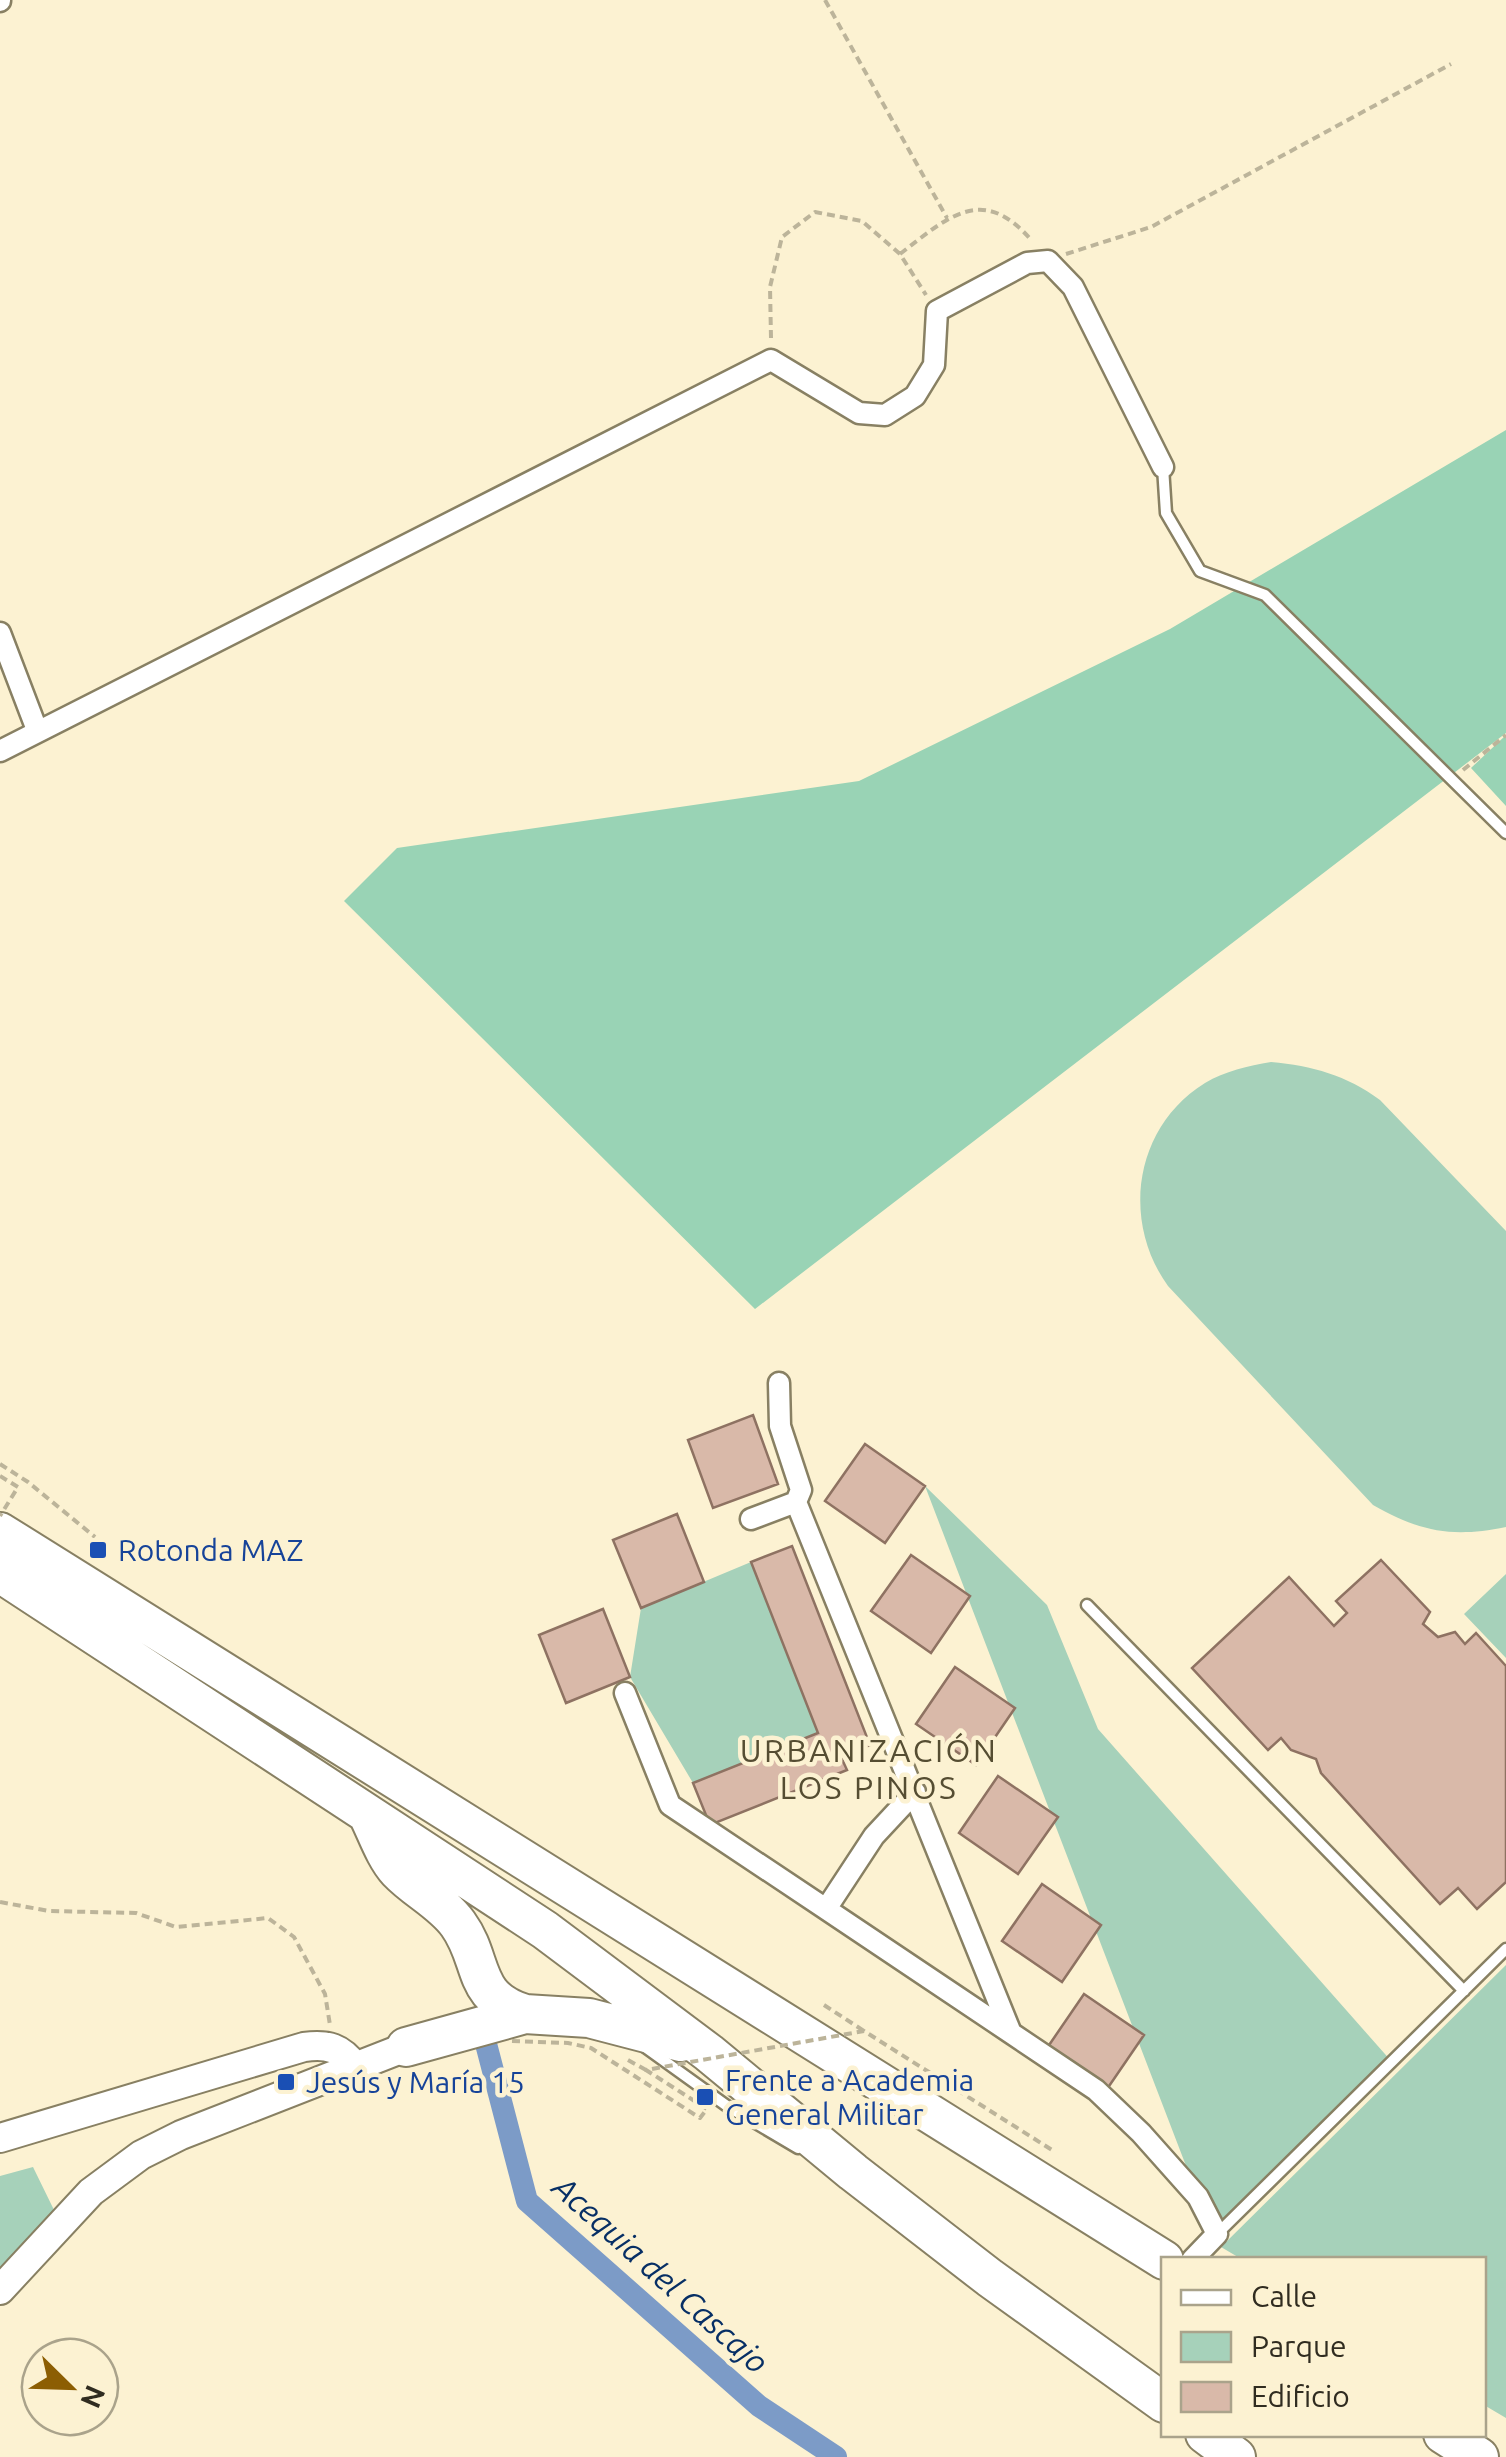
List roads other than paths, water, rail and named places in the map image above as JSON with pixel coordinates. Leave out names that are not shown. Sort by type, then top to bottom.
[{"type":"highway","points":[[0,1507],[190,1630],[248,1687]]},
{"type":"highway","points":[[0,1532],[1161,2258]]},
{"type":"highway","points":[[0,1573],[545,1930],[709,2053],[990,2278],[1161,2401]]},
{"type":"highway","points":[[367,1813],[396,1869],[455,1919],[470,1944],[475,1966],[494,1998],[519,2028]]},
{"type":"highway","points":[[406,2047],[455,2014],[472,1986],[475,1966]]},
{"type":"highway","points":[[406,2047],[569,2016],[672,2038],[709,2053]]},
{"type":"highway","points":[[1011,2162],[1200,2251]]},
{"type":"highway","points":[[1210,2437],[1235,2457]]},
{"type":"highway","points":[[1448,2437],[1479,2457]]},
{"type":"highway","points":[[1479,2437],[1506,2454]]},
{"type":"street","points":[[0,751],[771,360],[858,413],[885,415],[915,396],[934,365],[937,312],[1027,263],[1048,260],[1074,287],[1164,468]]},
{"type":"street","points":[[0,633],[37,730]]},
{"type":"street","points":[[778,1383],[780,1426],[801,1490],[796,1502],[1011,2034]]},
{"type":"street","points":[[751,1518],[796,1502]]},
{"type":"street","points":[[625,1693],[670,1805],[1096,2090],[1198,2197],[1200,2251]]},
{"type":"street","points":[[826,1909],[874,1836],[915,1792]]},
{"type":"street","points":[[0,2138],[304,2046],[330,2045],[356,2068]]},
{"type":"street","points":[[0,2290],[91,2192],[141,2155],[406,2047]]},
{"type":"lane","points":[[1164,468],[1166,513],[1200,571],[1265,594],[1506,834]]},
{"type":"lane","points":[[1087,1605],[1464,1991]]},
{"type":"lane","points":[[1200,2251],[1506,1949]]},
{"type":"lane","points":[[612,2023],[766,2130],[853,2172]]},
{"type":"waterway","name":"Acequia del Cascajo","points":[[485,2040],[527,2201],[759,2406],[836,2457]]},
{"type":"place","name":"Rotonda MAZ","points":[[98,1550]]},
{"type":"place","name":"Jesús y María 15","points":[[286,2082]]},
{"type":"place","name":"Frente a Academia General Militar","points":[[705,2097]]},
{"type":"district","name":"URBANIZACIÓN LOS PINOS","points":[[869,1768]]}]
